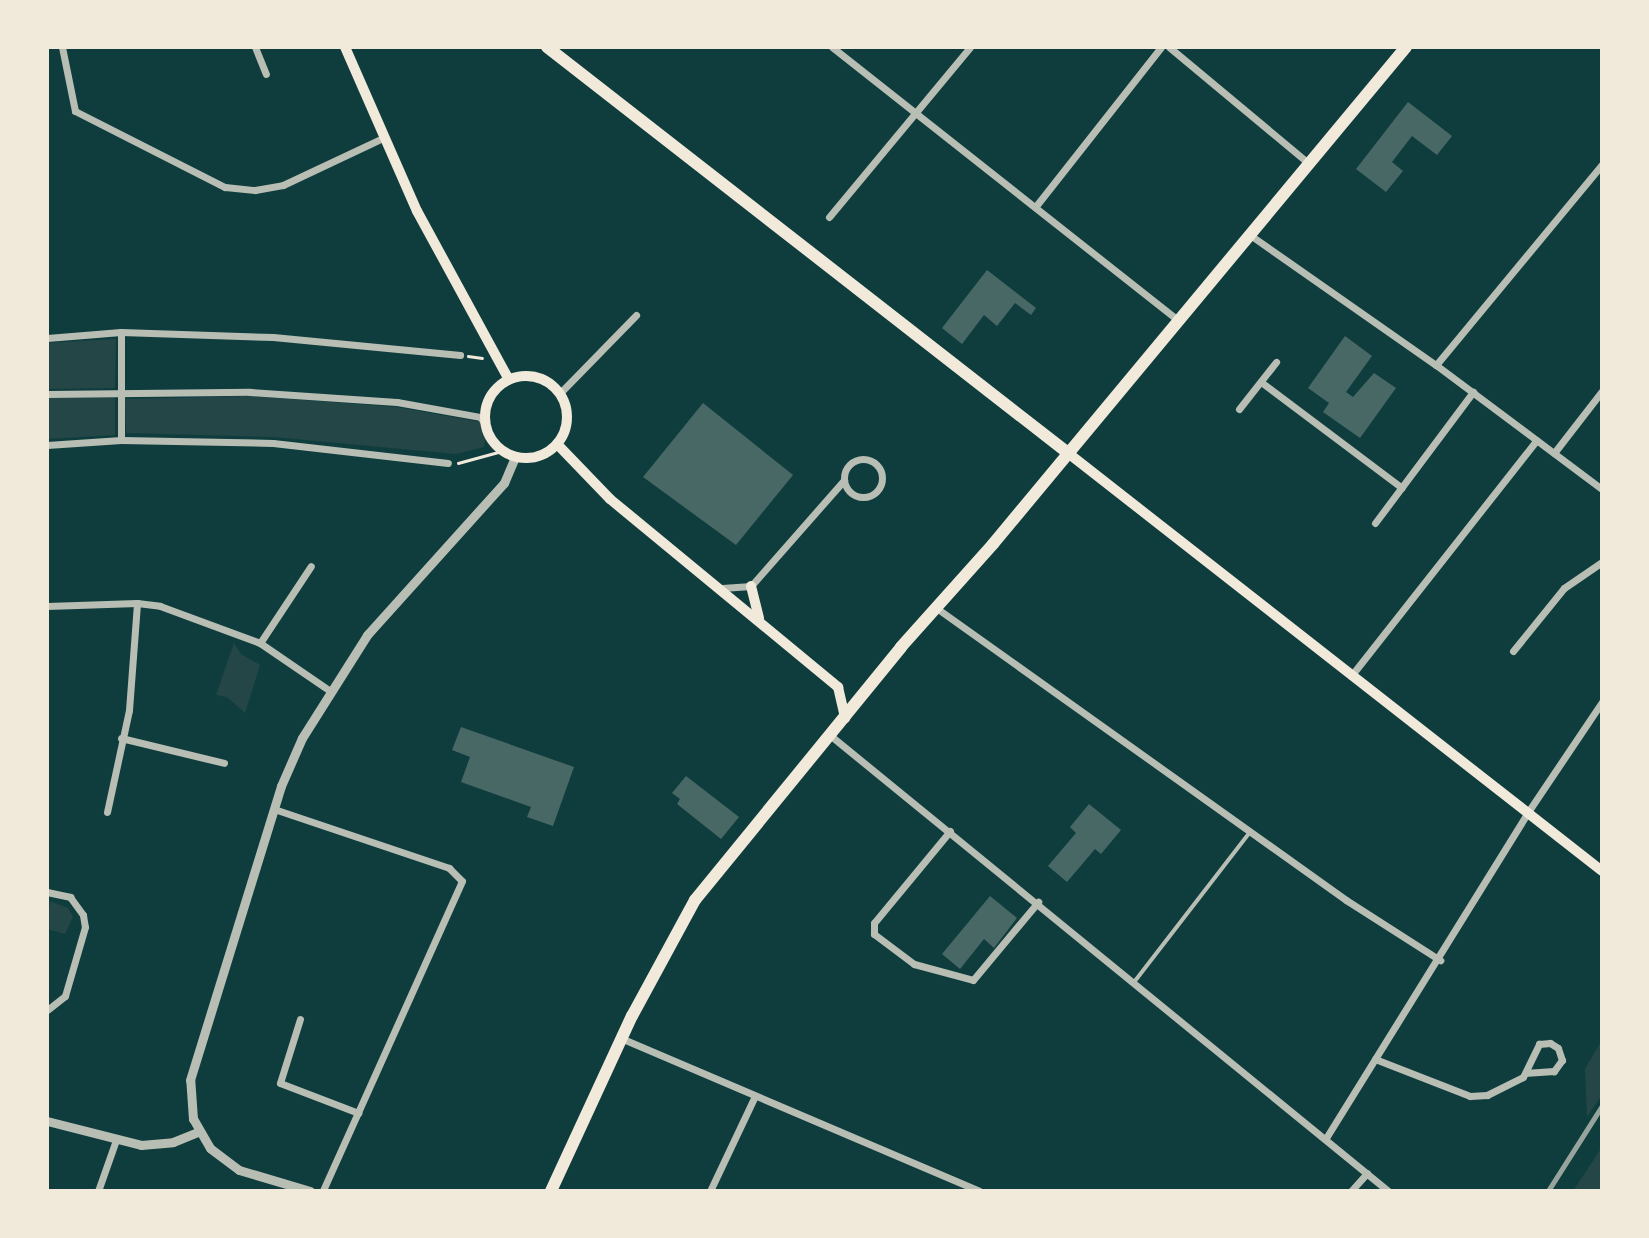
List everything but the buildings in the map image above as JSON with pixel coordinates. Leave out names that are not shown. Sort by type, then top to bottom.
[{"type":"main road","points":[[345,47],[383,138],[509,380]]},
{"type":"main road","points":[[547,47],[1602,871]]},
{"type":"main road","points":[[551,1191],[623,1039],[695,900],[934,607],[1068,453],[1405,47]]},
{"type":"main road","points":[[536,377],[560,393],[567,410],[566,429],[558,445],[537,457],[515,457],[502,451],[486,425],[489,400],[509,380],[536,377]]},
{"type":"main road","points":[[558,445],[610,499],[838,687],[845,718]]},
{"type":"main road","points":[[751,586],[756,614],[765,626]]},
{"type":"street","points":[[62,47],[75,111],[225,187],[254,190],[283,186],[383,138]]},
{"type":"street","points":[[256,47],[265,74]]},
{"type":"street","points":[[832,47],[915,115],[1037,206],[1178,320]]},
{"type":"street","points":[[829,217],[970,47]]},
{"type":"street","points":[[1037,206],[1161,47]]},
{"type":"street","points":[[1168,47],[1308,163]]},
{"type":"street","points":[[1436,365],[1602,164]]},
{"type":"street","points":[[1250,235],[1436,365],[1602,489]]},
{"type":"street","points":[[560,393],[636,315]]},
{"type":"street","points":[[121,332],[121,440]]},
{"type":"street","points":[[47,338],[121,332],[273,337],[460,355]]},
{"type":"street","points":[[1239,409],[1276,362]]},
{"type":"street","points":[[1261,382],[1402,488]]},
{"type":"street","points":[[1554,453],[1602,391]]},
{"type":"street","points":[[47,394],[250,393],[397,402],[480,418],[486,425]]},
{"type":"street","points":[[1375,523],[1473,393]]},
{"type":"street","points":[[47,445],[121,440],[273,443],[448,463]]},
{"type":"street","points":[[1351,676],[1537,440]]},
{"type":"street","points":[[310,1191],[239,1170],[210,1148],[198,1132],[189,1104],[190,1080],[292,757],[329,691],[367,635],[504,483],[515,457]]},
{"type":"street","points":[[721,588],[732,591],[751,586],[844,480],[849,466],[858,460],[874,463],[881,473],[880,485],[868,496],[855,495],[844,480]]},
{"type":"street","points":[[1513,652],[1564,588],[1602,562]]},
{"type":"street","points":[[260,642],[311,566]]},
{"type":"street","points":[[47,606],[137,603],[223,626],[260,642],[329,691]]},
{"type":"street","points":[[107,812],[132,684],[137,603]]},
{"type":"street","points":[[934,607],[1039,686],[1251,830],[1346,900],[1440,960]]},
{"type":"street","points":[[1326,1138],[1440,960],[1528,812],[1602,702]]},
{"type":"street","points":[[831,736],[1135,981],[1388,1191]]},
{"type":"street","points":[[121,738],[224,763]]},
{"type":"street","points":[[274,809],[449,867],[461,881],[323,1191]]},
{"type":"street","points":[[950,831],[874,923],[874,934],[914,964],[973,980],[1038,902]]},
{"type":"street","points":[[47,892],[70,897],[83,915],[85,927],[65,996],[47,1010]]},
{"type":"street","points":[[300,1019],[280,1083],[358,1113]]},
{"type":"street","points":[[623,1039],[754,1098],[979,1191]]},
{"type":"street","points":[[1376,1059],[1470,1096],[1503,1088],[1528,1073],[1554,1072],[1562,1060],[1558,1048],[1545,1042],[1535,1047],[1528,1073]]},
{"type":"street","points":[[710,1191],[754,1098]]},
{"type":"street","points":[[47,1121],[116,1140],[155,1146],[198,1132]]},
{"type":"street","points":[[98,1191],[116,1140]]},
{"type":"street","points":[[1351,1191],[1367,1173]]},
{"type":"lane","points":[[1135,981],[1251,830]]},
{"type":"path","points":[[460,355],[500,360]]},
{"type":"path","points":[[448,463],[470,463],[502,451]]},
{"type":"shaded area","points":[[116,339],[115,388],[47,389],[47,343]]},
{"type":"shaded area","points":[[251,396],[396,407],[486,423],[484,447],[456,454],[273,437],[126,433],[125,399]]},
{"type":"shaded area","points":[[115,397],[115,435],[47,439],[47,398]]},
{"type":"shaded area","points":[[234,643],[241,654],[260,665],[245,713],[227,697],[216,695]]},
{"type":"shaded area","points":[[50,901],[68,908],[73,917],[65,934],[47,929]]},
{"type":"shaded area","points":[[1602,1040],[1602,1095],[1587,1117],[1585,1069]]},
{"type":"shaded area","points":[[1602,1147],[1602,1191],[1573,1191]]},
{"type":"railway","points":[[1548,1191],[1602,1106]]}]
